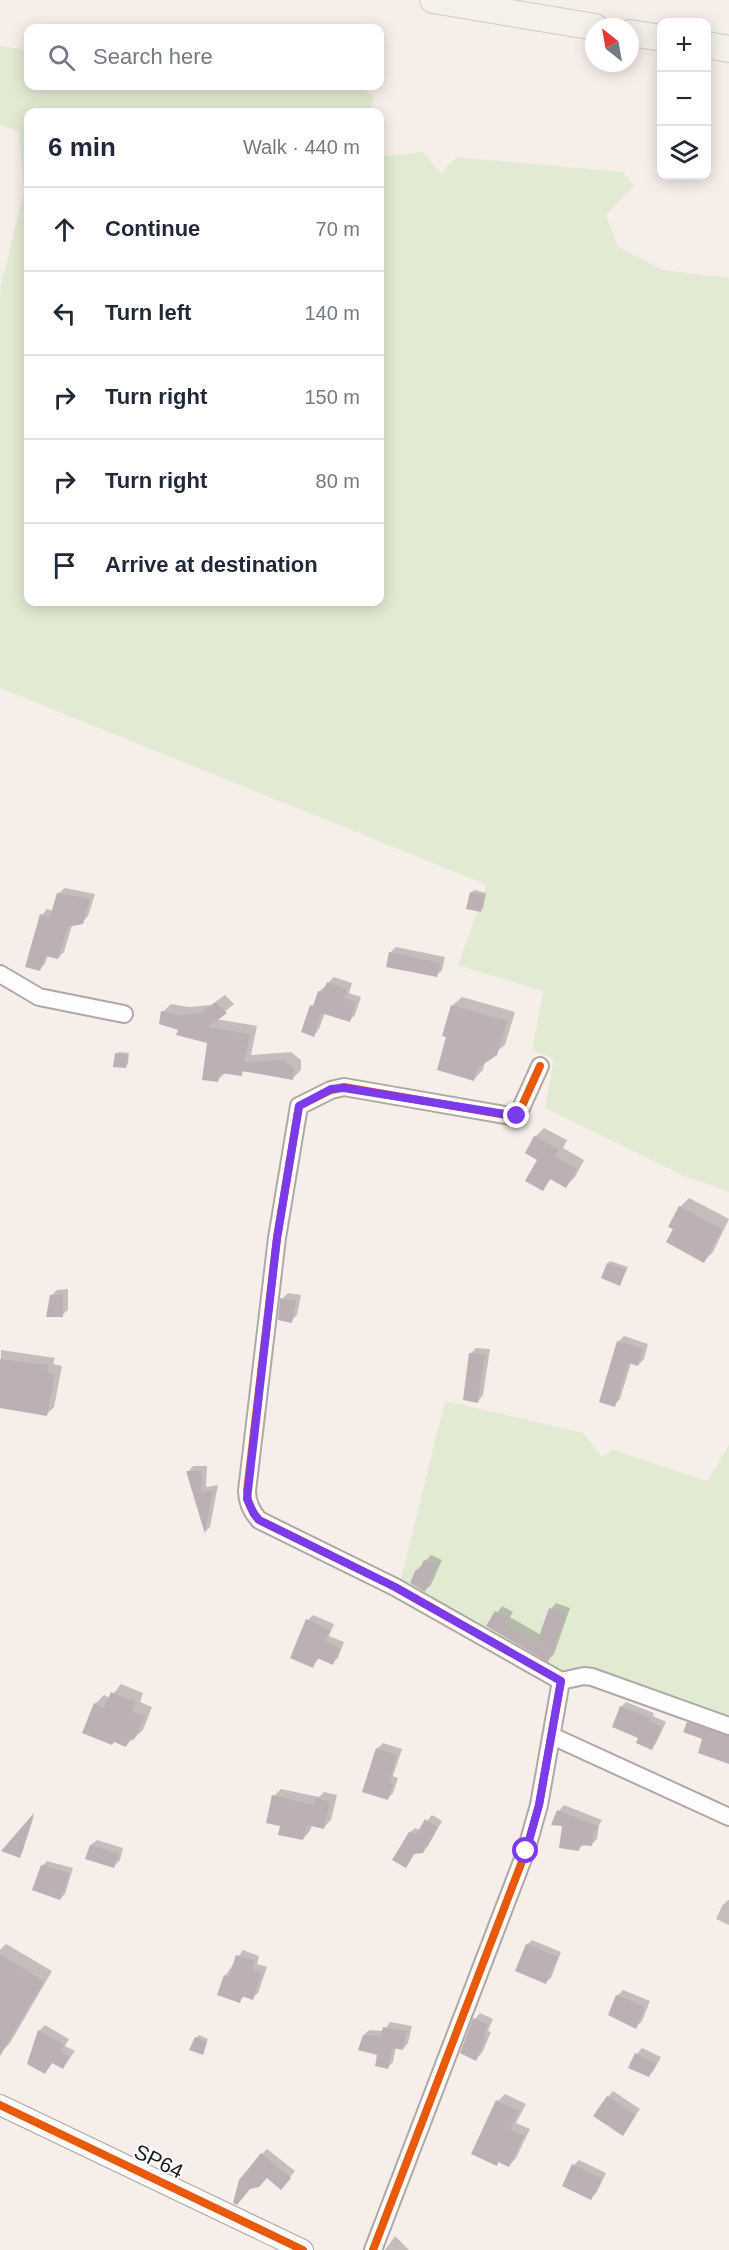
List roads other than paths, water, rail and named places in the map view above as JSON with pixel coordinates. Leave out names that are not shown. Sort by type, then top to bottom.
[{"type":"main road","points":[[433,0],[585,25]]},
{"type":"main road","points":[[639,34],[657,37]]},
{"type":"main road","points":[[711,46],[729,49]]},
{"type":"street","points":[[0,974],[39,997],[124,1014]]},
{"type":"street","points":[[540,1066],[517,1116],[344,1088],[331,1089],[299,1106],[277,1238],[247,1499],[259,1520],[395,1587],[561,1681],[584,1676],[592,1677],[729,1726]]},
{"type":"street","points":[[373,2250],[526,1851],[539,1805],[561,1681]]},
{"type":"street","points":[[552,1736],[729,1817]]},
{"type":"street","name":"SP64","points":[[0,2105],[303,2250]]}]
